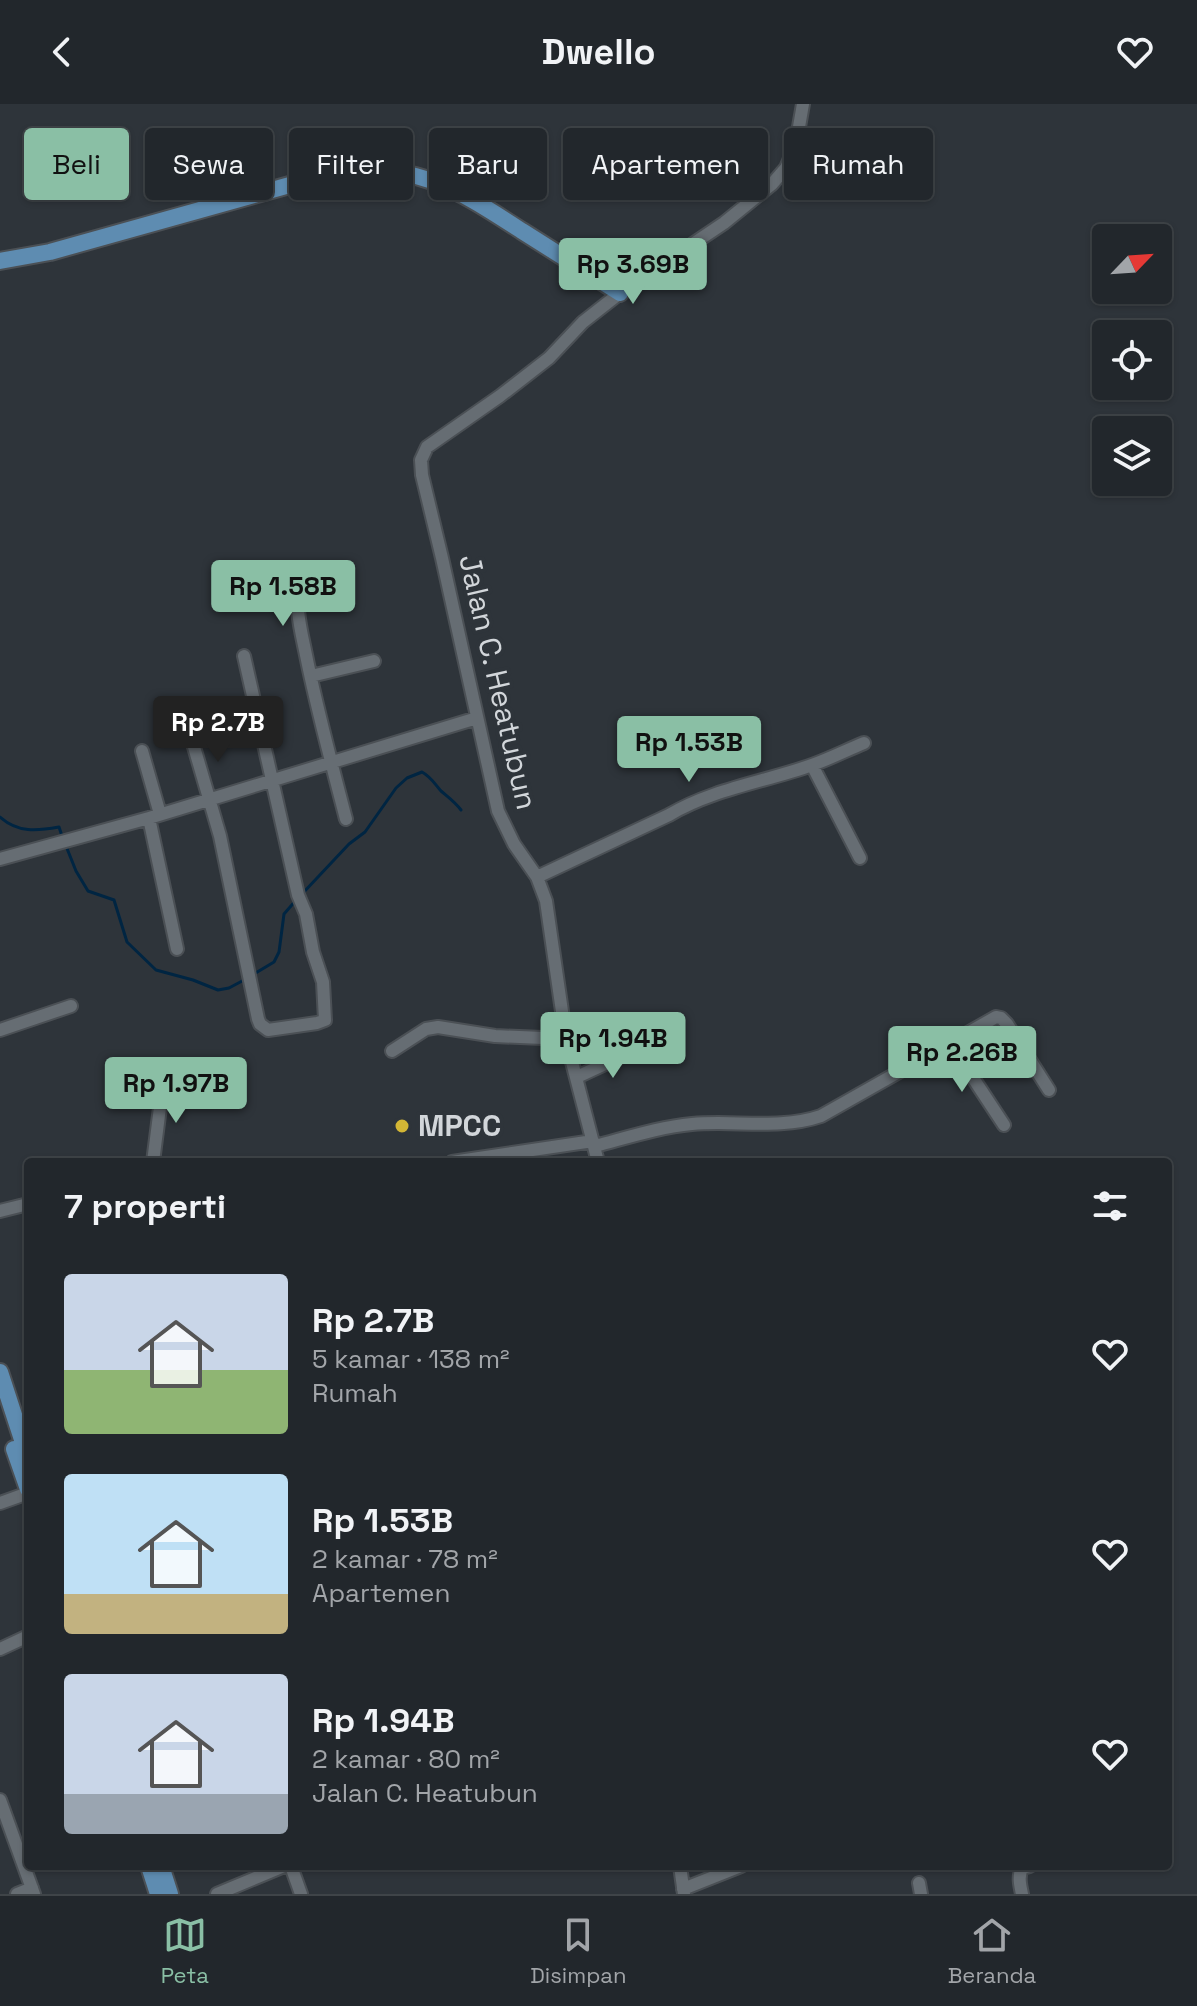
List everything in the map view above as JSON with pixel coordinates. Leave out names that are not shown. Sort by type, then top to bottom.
[{"type":"main road","points":[[0,261],[50,252],[329,174],[367,169],[422,177],[460,192],[620,293]]},
{"type":"main road","points":[[0,1372],[24,1446]]},
{"type":"main road","points":[[0,1406],[24,1479]]},
{"type":"main road","points":[[150,1870],[158,1894]]},
{"type":"main road","points":[[162,1870],[170,1894]]},
{"type":"street","name":"Jalan C. Heatubun","points":[[597,1158],[566,1039],[546,901],[537,877],[514,844],[498,811],[420,466],[427,447],[549,358],[583,322],[620,293],[724,223],[772,184],[786,168],[796,144],[803,104]]},
{"type":"street","points":[[300,581],[297,604],[346,819]]},
{"type":"street","points":[[192,740],[220,836],[260,1024],[268,1030],[325,1020],[323,982],[314,956],[306,914],[298,895],[244,656]]},
{"type":"street","points":[[311,676],[374,661]]},
{"type":"street","points":[[0,859],[154,816],[477,718]]},
{"type":"street","points":[[537,877],[687,804],[812,765],[864,743]]},
{"type":"street","points":[[142,751],[177,949]]},
{"type":"street","points":[[812,765],[860,858]]},
{"type":"street","points":[[0,1030],[71,1006]]},
{"type":"street","points":[[482,1158],[594,1143],[692,1124],[774,1123],[815,1118],[996,1017],[1007,1024],[1049,1090]]},
{"type":"street","points":[[392,1051],[426,1029],[438,1027],[495,1036],[566,1039]]},
{"type":"street","points":[[950,1043],[1004,1125]]},
{"type":"street","points":[[577,1077],[635,1050]]},
{"type":"street","points":[[154,1158],[163,1084]]},
{"type":"street","points":[[0,1211],[24,1205]]},
{"type":"street","points":[[0,1503],[24,1493]]},
{"type":"street","points":[[0,1649],[24,1638]]},
{"type":"street","points":[[0,1800],[24,1866]]},
{"type":"street","points":[[17,1894],[33,1891],[25,1870]]},
{"type":"street","points":[[217,1894],[274,1870]]},
{"type":"street","points":[[292,1870],[301,1894]]},
{"type":"street","points":[[681,1870],[684,1891],[732,1870]]},
{"type":"street","points":[[1021,1870],[1022,1894]]},
{"type":"waterway","points":[[302,894],[349,844],[365,832],[396,788],[407,778],[422,772],[461,810]]},
{"type":"waterway","points":[[0,817],[28,830],[59,827],[63,839]]},
{"type":"waterway","points":[[66,846],[88,891],[114,900],[127,942],[156,970],[218,990],[244,980]]},
{"type":"waterway","points":[[254,974],[274,962],[279,952],[284,914],[297,899]]},
{"type":"place","name":"MPCC","points":[[402,1126]]}]
